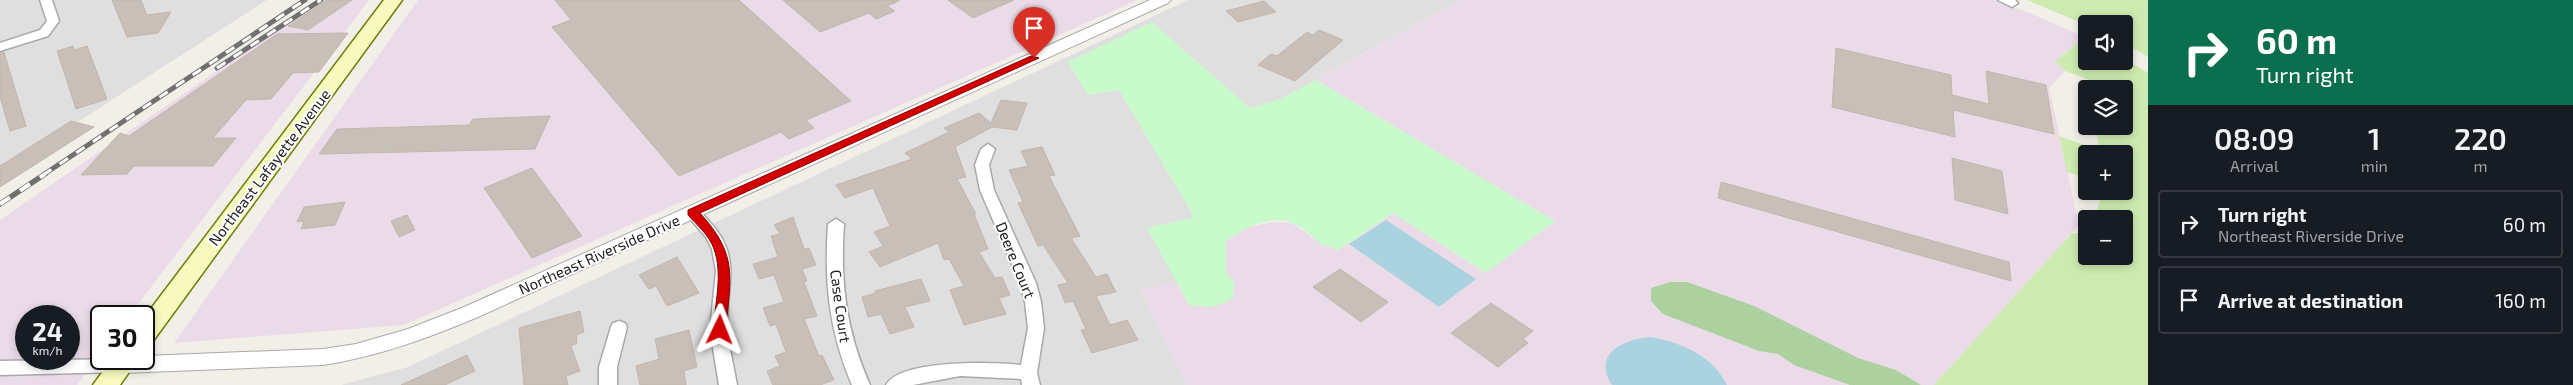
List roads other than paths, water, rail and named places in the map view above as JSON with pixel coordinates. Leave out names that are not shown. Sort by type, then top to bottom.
[{"type":"main road","name":"Northeast Lafayette Avenue","points":[[155,320],[393,0]]},
{"type":"main road","points":[[106,385],[117,370]]},
{"type":"street","points":[[0,47],[44,32],[53,21],[46,0]]},
{"type":"street","name":"Northeast Riverside Drive","points":[[155,362],[294,360],[356,352],[414,335],[447,322],[1163,0]]},
{"type":"street","name":"Deere Court","points":[[988,149],[982,165],[987,190],[1028,283],[1033,302],[1036,328],[1029,379]]},
{"type":"street","points":[[692,212],[712,234],[720,249],[724,271],[720,330],[728,385]]},
{"type":"street","name":"Case Court","points":[[836,224],[834,248],[840,319],[844,343],[861,385]]},
{"type":"street","points":[[608,385],[608,367],[620,327]]},
{"type":"street","points":[[0,368],[90,364]]},
{"type":"street","points":[[895,385],[946,371],[986,368],[1029,379]]},
{"type":"water","points":[[1386,220],[1476,279],[1439,307],[1349,244]]},
{"type":"water","points":[[1651,337],[1685,347],[1705,358],[1721,375],[1727,385],[1612,385],[1607,374],[1606,364],[1608,356],[1614,350],[1631,341]]},
{"type":"railway","points":[[43,175],[305,0]]},
{"type":"railway","points":[[217,68],[321,0]]},
{"type":"railway","points":[[0,204],[45,174]]}]
